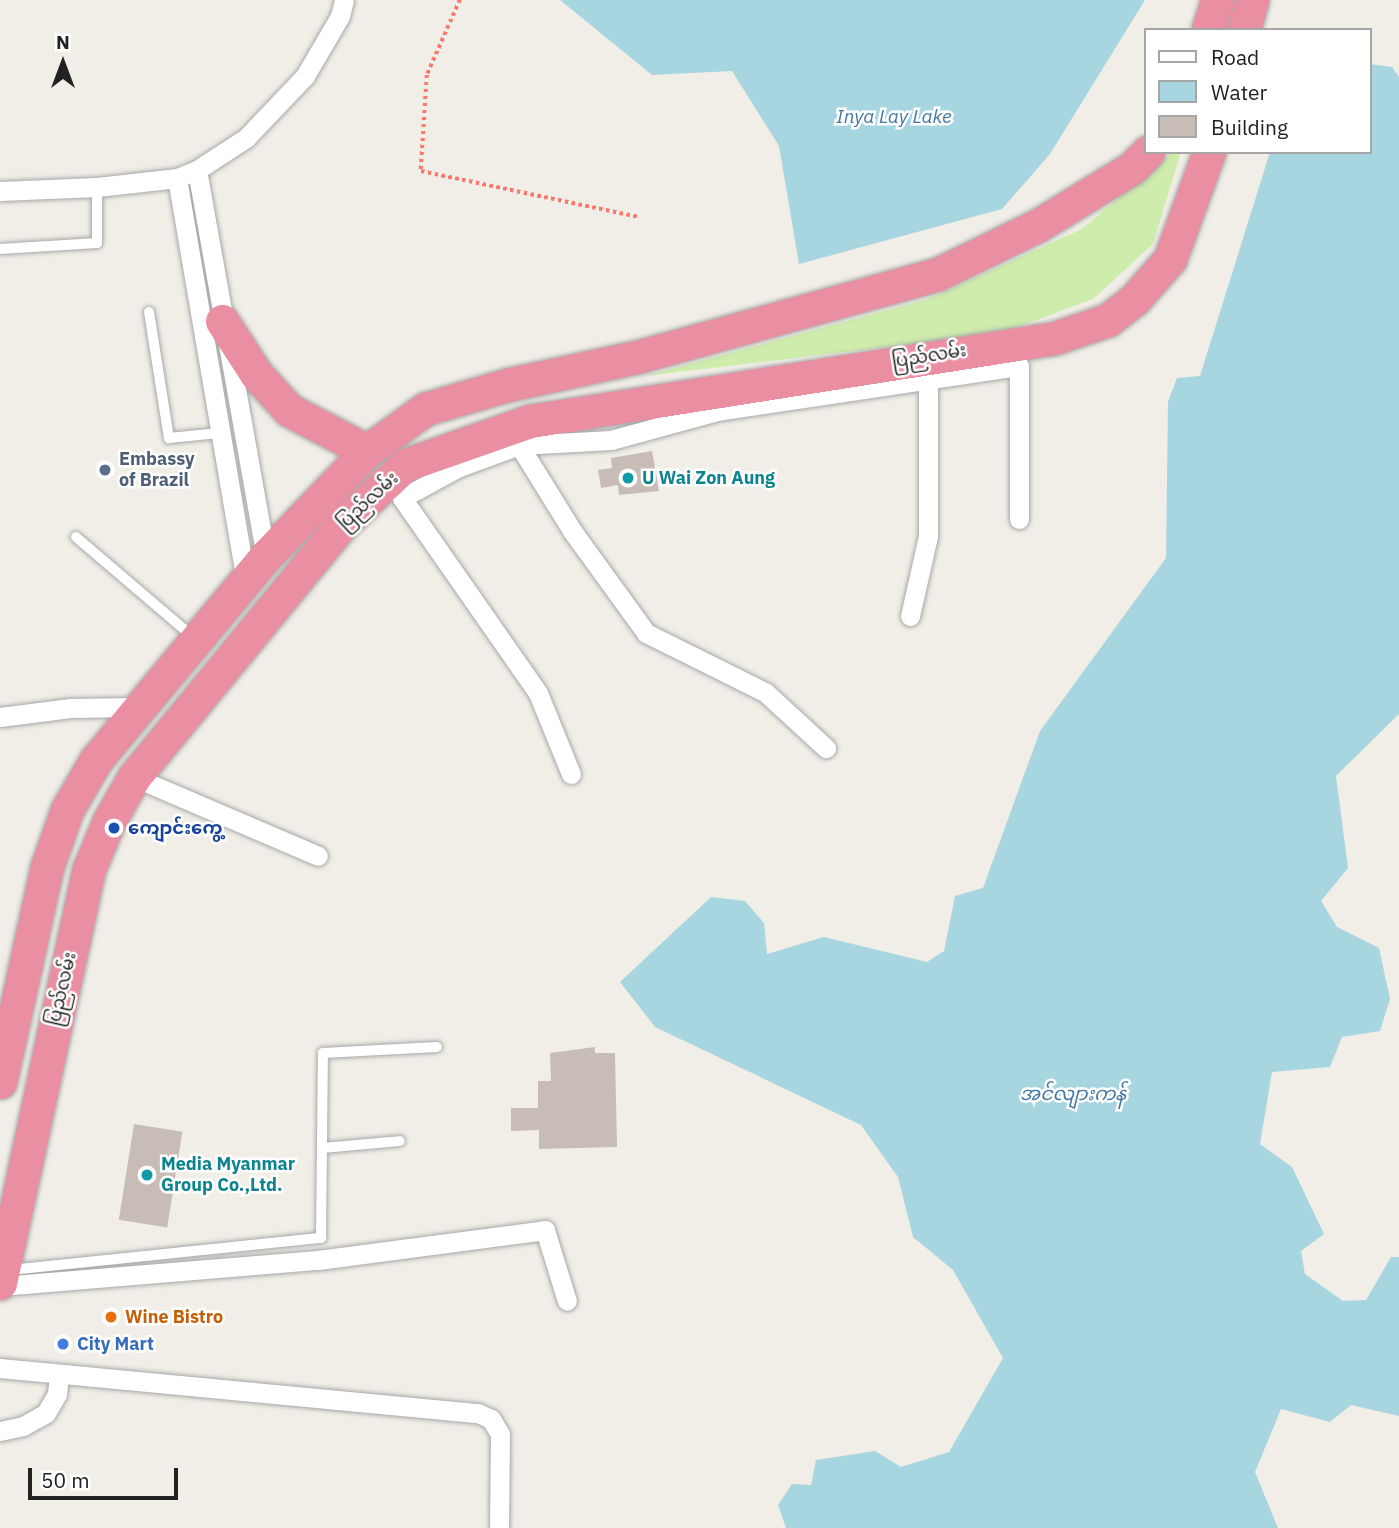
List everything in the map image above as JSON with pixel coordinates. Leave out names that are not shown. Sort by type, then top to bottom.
[{"type":"highway","points":[[1209,28],[1217,0]]},
{"type":"highway","points":[[1245,28],[1252,0]]},
{"type":"highway","name":"ပြည်လမ်း","points":[[0,1082],[4,1048],[47,867],[67,810],[96,761],[136,708],[267,556],[367,451],[425,409],[507,384],[636,357],[939,274],[1037,226],[1132,168],[1146,154]]},
{"type":"highway","name":"ပြည်လမ်း","points":[[1,1280],[89,869],[134,778],[339,527],[405,465],[530,421],[920,370],[1055,338],[1108,320],[1134,300],[1170,260],[1208,154]]},
{"type":"highway","points":[[222,321],[257,375],[289,410],[367,451]]},
{"type":"highway","points":[[267,556],[295,581]]},
{"type":"street","points":[[0,191],[97,187],[177,178],[197,170],[246,138],[305,76],[340,16],[344,0]]},
{"type":"street","points":[[197,170],[222,321],[267,556]]},
{"type":"street","points":[[177,178],[246,582]]},
{"type":"street","points":[[571,774],[538,693],[402,498],[459,467],[519,445],[611,440],[717,411],[920,370],[1019,366],[1019,519]]},
{"type":"street","points":[[910,616],[928,536],[920,370]]},
{"type":"street","points":[[519,445],[573,532],[646,633],[765,692],[826,748]]},
{"type":"street","points":[[0,717],[70,708],[136,708]]},
{"type":"street","points":[[134,778],[318,856]]},
{"type":"street","points":[[1,1280],[318,1260],[545,1230],[566,1301]]},
{"type":"street","points":[[0,1368],[59,1376],[478,1413],[491,1419],[500,1434],[499,1528]]},
{"type":"street","points":[[0,1431],[23,1426],[46,1413],[57,1394],[59,1376]]},
{"type":"lane","points":[[0,249],[97,243],[97,187]]},
{"type":"lane","points":[[149,312],[169,438],[219,433]]},
{"type":"lane","points":[[76,537],[195,639]]},
{"type":"lane","points":[[1,1280],[321,1237],[323,1053],[437,1047]]},
{"type":"lane","points":[[322,1149],[400,1142]]},
{"type":"path","points":[[460,0],[427,75],[421,171],[639,217]]},
{"type":"green space","points":[[1170,154],[1180,154],[1153,244],[1093,299],[1002,333],[646,376],[928,299],[1082,229]]},
{"type":"water","name":"Inya Lay Lake","points":[[560,0],[1145,0],[1050,154],[1002,209],[799,264],[779,146],[732,71],[652,75]]},
{"type":"water","name":"အင်လျားကန်","points":[[1371,64],[1392,67],[1399,77],[1399,714],[1336,776],[1348,868],[1321,901],[1337,927],[1379,948],[1390,999],[1380,1031],[1342,1037],[1330,1067],[1272,1072],[1260,1144],[1292,1167],[1324,1234],[1301,1251],[1305,1274],[1343,1301],[1366,1300],[1391,1257],[1399,1257],[1399,1416],[1351,1405],[1330,1422],[1281,1409],[1255,1472],[1278,1528],[786,1528],[778,1505],[792,1484],[811,1485],[816,1460],[875,1451],[901,1467],[949,1452],[1003,1358],[953,1270],[913,1237],[898,1177],[861,1125],[655,1027],[620,982],[711,897],[745,901],[764,923],[767,954],[824,937],[927,962],[944,951],[955,896],[983,888],[1040,731],[1166,558],[1168,402],[1177,378],[1200,376],[1269,154],[1371,154]]},
{"type":"building","name":"U Wai Zon Aung","points":[[652,451],[659,491],[619,495],[618,485],[601,488],[598,470],[612,468],[611,458]]},
{"type":"building","points":[[595,1047],[595,1053],[615,1053],[617,1147],[539,1149],[539,1130],[511,1131],[511,1108],[538,1108],[538,1081],[551,1081],[550,1053]]},
{"type":"building","name":"Media Myanmar Group Co.,Ltd.","points":[[134,1124],[182,1132],[167,1227],[119,1220]]},
{"type":"place","name":"Embassy of Brazil","points":[[105,470]]},
{"type":"place","name":"U Wai Zon Aung","points":[[628,478]]},
{"type":"place","name":"ကျောင်းကွေ့","points":[[114,828]]},
{"type":"place","name":"Media Myanmar Group Co.,Ltd.","points":[[147,1175]]},
{"type":"place","name":"Wine Bistro","points":[[111,1317]]},
{"type":"place","name":"City Mart","points":[[63,1344]]}]
